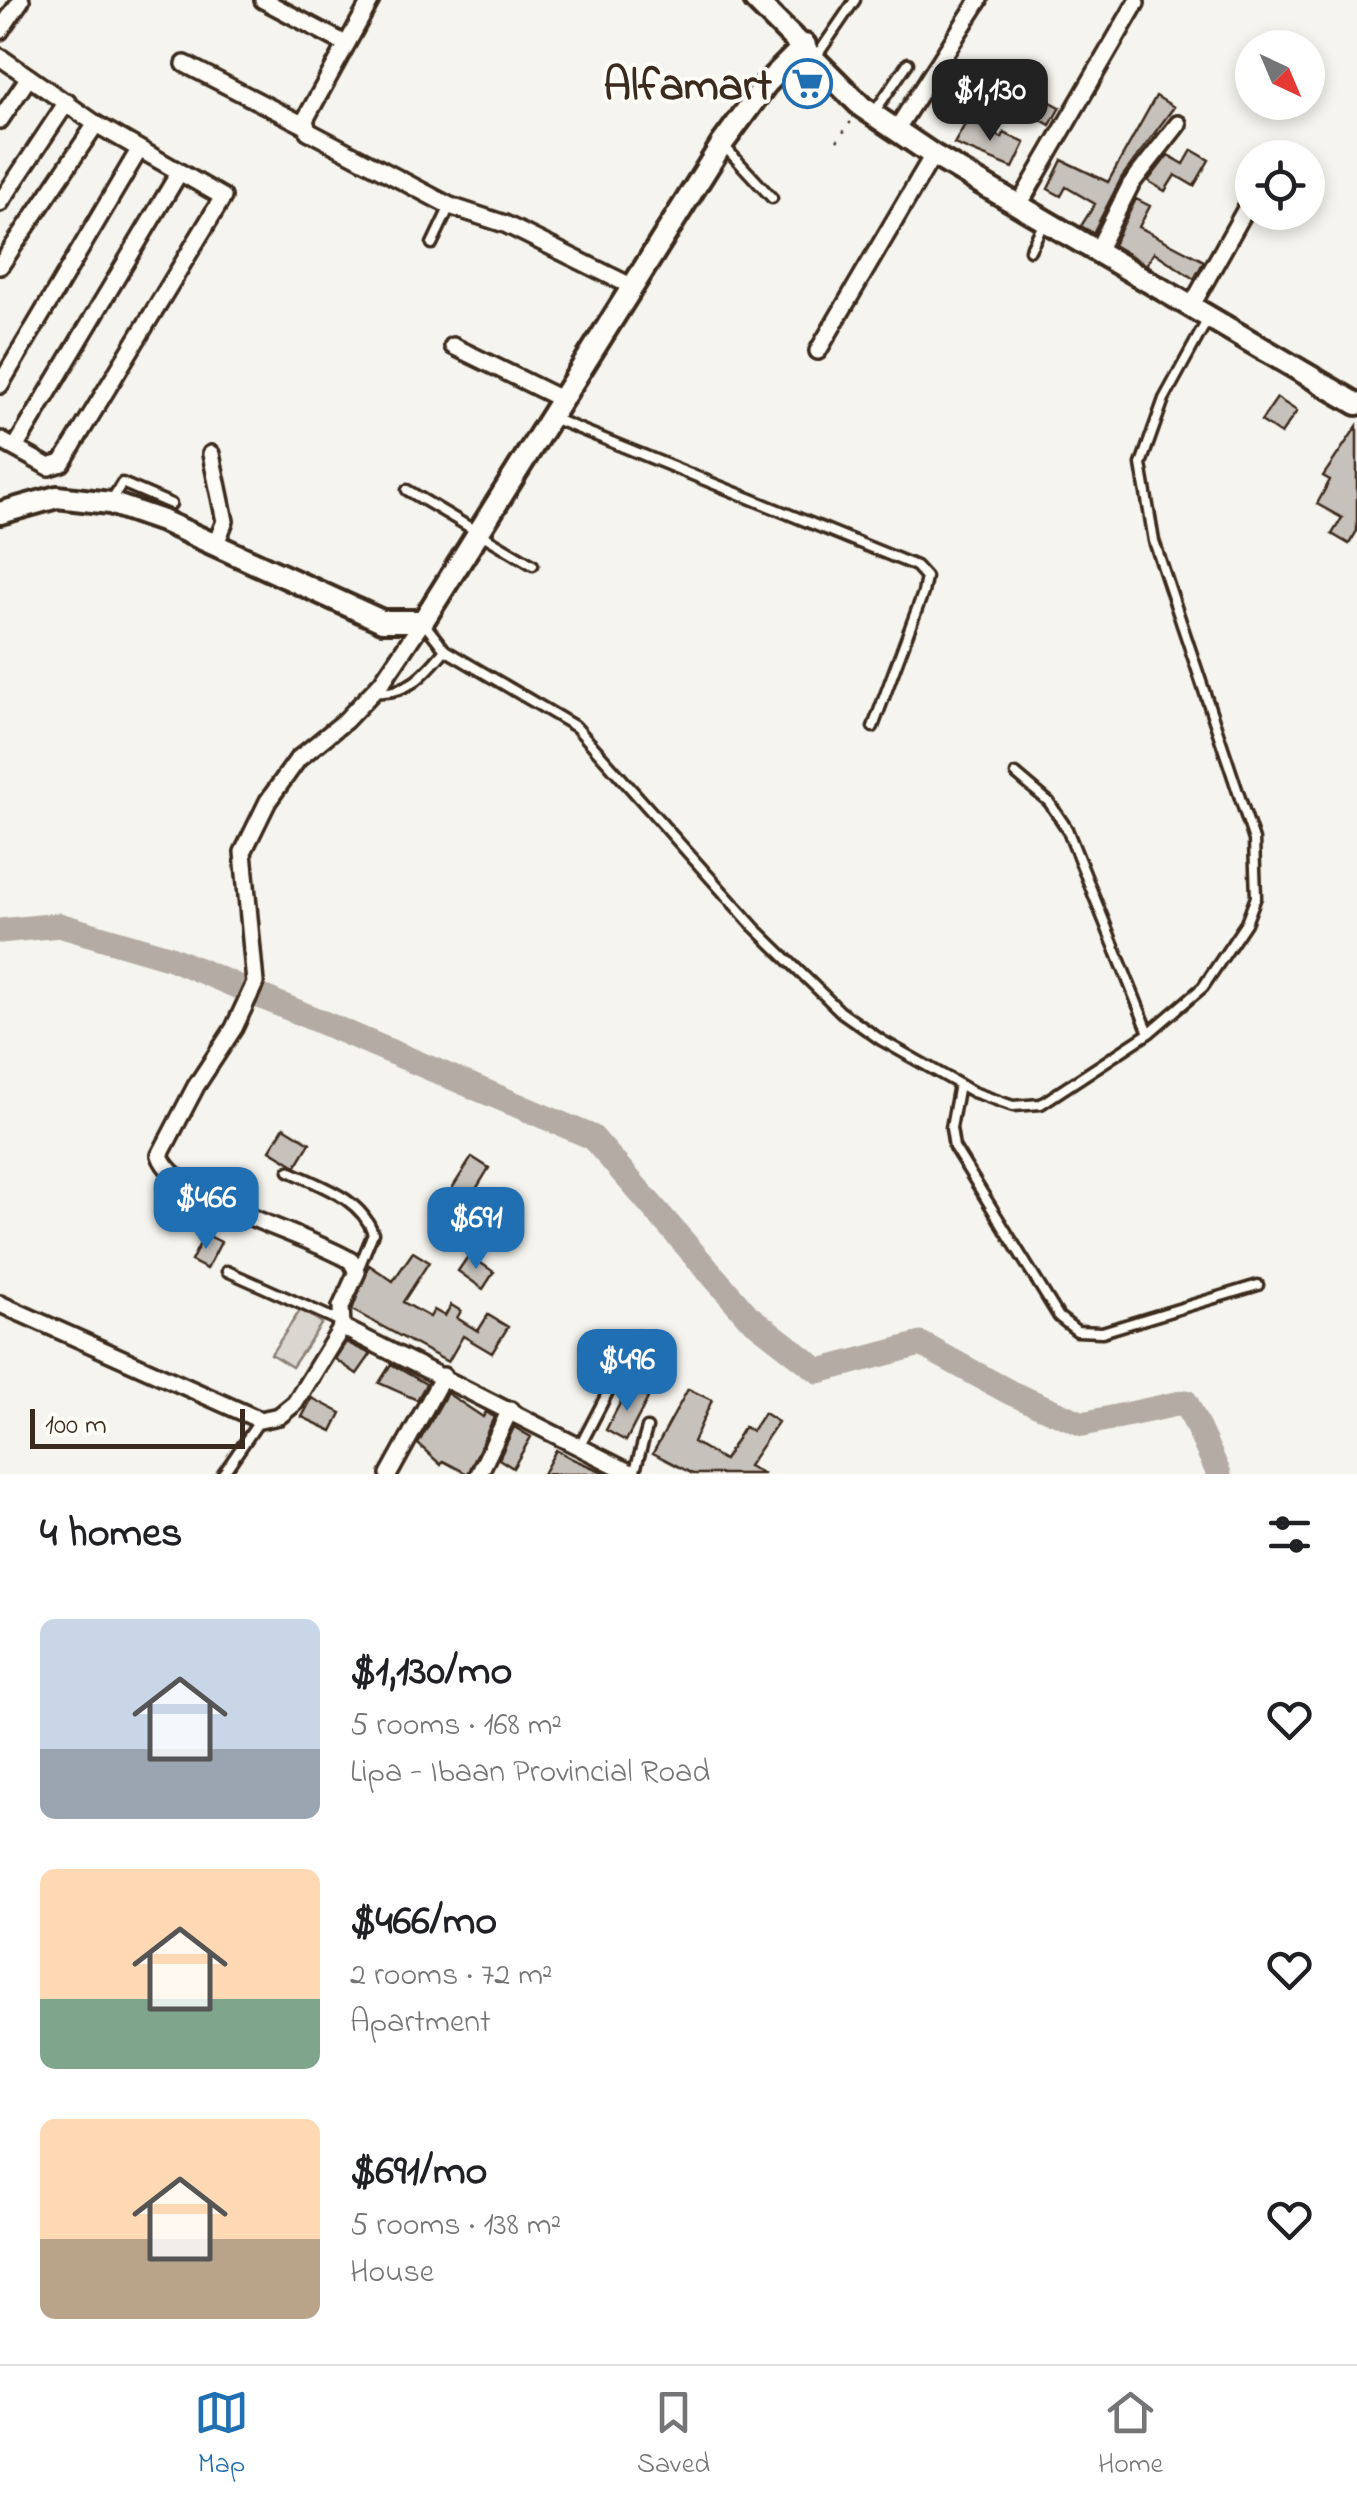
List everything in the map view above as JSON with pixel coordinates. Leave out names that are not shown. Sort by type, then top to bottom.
[{"type":"street","points":[[0,31],[20,0]]},
{"type":"street","points":[[263,0],[344,43]]},
{"type":"street","points":[[304,126],[344,43],[371,0]]},
{"type":"street","points":[[755,0],[867,110],[934,156],[1357,404]]},
{"type":"street","points":[[896,130],[978,0]]},
{"type":"street","points":[[1019,205],[1136,3]]},
{"type":"street","points":[[0,1304],[260,1420],[279,1416],[294,1403],[340,1324],[357,1272],[339,1253],[242,1214],[175,1176],[163,1164],[163,1142],[234,1028],[255,984],[243,852],[268,801],[298,759],[373,692],[423,621],[722,144],[766,84],[810,51]]},
{"type":"street","points":[[0,57],[96,124],[223,198],[62,462],[49,467],[0,440]]},
{"type":"street","points":[[184,64],[450,206],[505,224],[630,286]]},
{"type":"street","points":[[0,120],[29,77]]},
{"type":"street","points":[[0,203],[67,102]]},
{"type":"street","points":[[2,258],[96,124]]},
{"type":"street","points":[[1097,251],[1131,184],[1178,124]]},
{"type":"street","points":[[0,385],[139,150]]},
{"type":"street","points":[[818,351],[934,156]]},
{"type":"street","points":[[15,448],[179,172]]},
{"type":"street","points":[[1201,311],[1238,230]]},
{"type":"street","points":[[453,346],[556,408]]},
{"type":"street","points":[[210,454],[225,521],[215,546]]},
{"type":"street","points":[[0,513],[57,497],[110,504],[382,621],[423,621]]},
{"type":"street","points":[[340,1324],[634,1474]]},
{"type":"street","points":[[389,1474],[442,1376]]},
{"type":"street","points":[[480,1474],[510,1410]]},
{"type":"lane","points":[[810,51],[855,0]]},
{"type":"lane","points":[[867,110],[908,64]]},
{"type":"lane","points":[[722,144],[772,198]]},
{"type":"lane","points":[[432,244],[450,206]]},
{"type":"lane","points":[[1030,250],[1046,221]]},
{"type":"lane","points":[[423,621],[445,650],[576,727],[754,927],[841,1012],[880,1040],[958,1084],[1012,1106],[1041,1104],[1149,1033],[1204,986],[1246,924],[1256,897],[1254,840],[1154,541],[1141,464],[1201,311]]},
{"type":"lane","points":[[556,408],[916,566],[926,577],[923,593],[873,727]]},
{"type":"lane","points":[[110,504],[122,483],[171,504]]},
{"type":"lane","points":[[407,490],[533,565]]},
{"type":"lane","points":[[373,692],[394,694],[409,686],[445,650]]},
{"type":"lane","points":[[1016,774],[1049,802],[1068,829],[1149,1033]]},
{"type":"lane","points":[[958,1084],[951,1128],[954,1147],[1059,1317],[1078,1331],[1102,1332],[1258,1285]]},
{"type":"lane","points":[[289,1170],[352,1203],[368,1218],[373,1233],[370,1251],[357,1272]]},
{"type":"lane","points":[[228,1271],[340,1324]]},
{"type":"lane","points":[[580,1446],[638,1336]]},
{"type":"lane","points":[[223,1474],[260,1420]]},
{"type":"lane","points":[[634,1474],[647,1428]]},
{"type":"path","points":[[838,141],[867,110]]},
{"type":"shaded area","points":[[301,1309],[322,1323],[292,1367],[271,1354]]},
{"type":"building","points":[[1034,93],[1060,107],[1050,125],[1024,110]]},
{"type":"building","points":[[1156,96],[1174,107],[1122,177],[1093,233],[1081,226],[1095,204],[1066,187],[1061,196],[1048,189],[1062,160],[1108,182]]},
{"type":"building","points":[[968,119],[1002,138],[1004,133],[1025,143],[1013,168],[954,144]]},
{"type":"building","points":[[1192,150],[1209,160],[1194,186],[1175,175],[1165,191],[1148,181],[1168,155],[1184,164]]},
{"type":"building","points":[[1136,199],[1150,206],[1139,227],[1204,261],[1194,279],[1154,252],[1147,265],[1113,245]]},
{"type":"building","points":[[1277,398],[1297,411],[1281,434],[1261,421]]},
{"type":"building","points":[[1357,426],[1357,531],[1349,544],[1332,534],[1342,518],[1317,504],[1330,480],[1323,476]]},
{"type":"building","points":[[284,1127],[310,1143],[296,1166],[270,1150]]},
{"type":"building","points":[[472,1157],[489,1168],[467,1204],[449,1193]]},
{"type":"building","points":[[205,1234],[221,1242],[207,1269],[191,1261]]},
{"type":"building","points":[[413,1252],[429,1262],[403,1302],[430,1317],[434,1310],[445,1316],[451,1305],[461,1311],[457,1318],[478,1331],[488,1315],[508,1327],[492,1353],[463,1336],[448,1362],[352,1310],[369,1265],[393,1281]]},
{"type":"building","points":[[469,1255],[494,1272],[483,1289],[458,1271]]},
{"type":"building","points":[[346,1342],[371,1354],[357,1374],[335,1359]]},
{"type":"building","points":[[391,1364],[426,1384],[417,1400],[379,1383]]},
{"type":"building","points":[[628,1388],[648,1398],[626,1441],[606,1430]]},
{"type":"building","points":[[688,1389],[712,1400],[693,1442],[724,1460],[744,1427],[752,1431],[764,1413],[778,1422],[748,1466],[764,1474],[693,1474],[653,1453]]},
{"type":"building","points":[[447,1393],[483,1417],[486,1412],[494,1417],[468,1474],[443,1461],[441,1465],[418,1444]]},
{"type":"building","points":[[312,1398],[341,1413],[332,1431],[302,1417]]},
{"type":"building","points":[[514,1427],[531,1437],[513,1468],[499,1459]]},
{"type":"building","points":[[556,1450],[575,1460],[608,1474],[543,1474]]},
{"type":"waterway","points":[[0,931],[59,925],[168,957],[592,1137],[748,1316],[819,1371],[921,1344],[1011,1393],[1083,1424],[1186,1402],[1219,1474]]},
{"type":"place","name":"Alfamart","points":[[807,83]]}]
